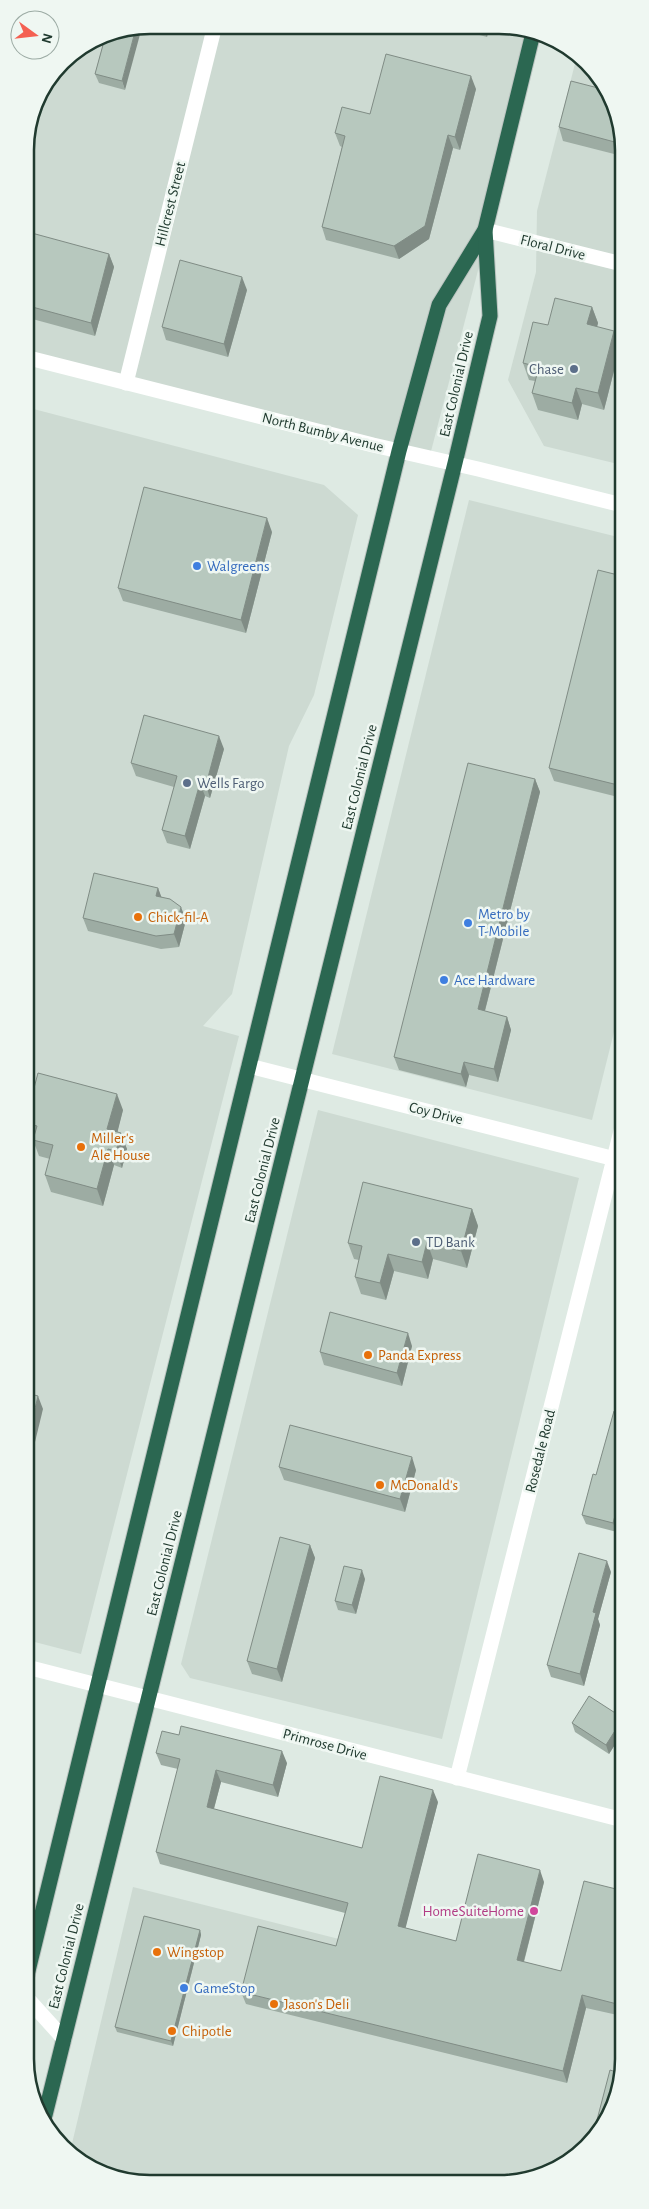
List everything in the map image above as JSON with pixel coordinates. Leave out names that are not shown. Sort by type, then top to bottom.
[{"type":"highway","name":"East Colonial Drive","points":[[46,2109],[490,316],[485,230],[533,39]]},
{"type":"highway","name":"East Colonial Drive","points":[[34,1946],[399,451],[439,305],[485,230]]},
{"type":"street","name":"Hillcrest Street","points":[[126,383],[213,34]]},
{"type":"street","name":"Floral Drive","points":[[485,230],[615,262]]},
{"type":"street","name":"North Bumby Avenue","points":[[34,359],[615,503]]},
{"type":"street","name":"Coy Drive","points":[[249,1066],[615,1159]]},
{"type":"street","name":"Rosedale Road","points":[[457,1778],[615,1172]]},
{"type":"street","name":"Primrose Drive","points":[[34,1668],[615,1818]]},
{"type":"street","points":[[34,2006],[64,2039]]},
{"type":"shaded area","points":[[150,34],[499,34],[522,36],[538,41],[429,459],[34,358],[34,142],[36,127],[53,85],[79,58],[92,49],[120,38]]},
{"type":"shaded area","points":[[575,63],[591,79],[600,92],[611,120],[615,142],[615,463],[544,446],[508,380],[536,272],[537,211]]},
{"type":"shaded area","points":[[34,409],[324,485],[358,515],[314,695],[289,746],[232,994],[203,1026],[239,1036],[81,1654],[34,1642]]},
{"type":"shaded area","points":[[469,500],[615,536],[615,1028],[592,1120],[332,1054]]},
{"type":"shaded area","points":[[318,1110],[579,1178],[442,1739],[190,1678],[181,1664]]},
{"type":"shaded area","points":[[133,1887],[615,2009],[615,2067],[611,2089],[600,2117],[586,2136],[570,2151],[557,2160],[522,2173],[507,2175],[142,2175],[113,2169],[92,2160],[72,2144]]},
{"type":"building","points":[[134,35],[122,81],[95,74],[103,44]]},
{"type":"building","points":[[386,54],[471,76],[455,137],[448,135],[425,226],[394,246],[322,227],[345,136],[335,133],[342,107],[370,114]]},
{"type":"building","points":[[571,81],[597,88],[611,120],[615,142],[559,127]]},
{"type":"building","points":[[34,234],[109,254],[91,323],[34,307]]},
{"type":"building","points":[[180,260],[242,277],[224,344],[162,327]]},
{"type":"building","points":[[555,298],[592,307],[587,324],[614,331],[598,393],[576,388],[572,403],[532,393],[539,367],[523,363],[533,322],[548,325]]},
{"type":"building","name":"Walgreens","points":[[144,487],[267,518],[241,620],[118,588]]},
{"type":"building","points":[[598,570],[615,574],[615,784],[549,768]]},
{"type":"building","name":"Wells Fargo","points":[[144,715],[219,736],[206,785],[200,783],[185,836],[162,830],[177,776],[131,763]]},
{"type":"building","points":[[468,763],[535,779],[478,1009],[507,1017],[494,1069],[464,1062],[461,1074],[394,1057]]},
{"type":"building","points":[[94,873],[158,888],[156,896],[170,899],[181,907],[174,934],[156,936],[83,918]]},
{"type":"building","name":"Miller's Ale House","points":[[38,1073],[117,1094],[107,1129],[121,1133],[116,1151],[108,1149],[97,1189],[45,1175],[53,1145],[34,1140],[37,1126],[34,1125],[34,1088]]},
{"type":"building","name":"TD Bank","points":[[363,1182],[472,1209],[461,1251],[427,1242],[422,1262],[388,1254],[380,1283],[355,1277],[362,1246],[348,1243]]},
{"type":"building","points":[[330,1312],[408,1333],[397,1373],[320,1352]]},
{"type":"building","points":[[34,1395],[38,1396],[34,1413]]},
{"type":"building","points":[[615,1411],[615,1516],[613,1523],[582,1515],[593,1474],[596,1475]]},
{"type":"building","points":[[290,1425],[412,1457],[400,1499],[279,1467]]},
{"type":"building","points":[[280,1537],[310,1545],[277,1669],[247,1661]]},
{"type":"building","points":[[579,1553],[607,1561],[593,1612],[596,1613],[580,1674],[547,1665]]},
{"type":"building","points":[[344,1566],[362,1570],[352,1605],[335,1601]]},
{"type":"building","points":[[589,1696],[615,1713],[615,1731],[606,1745],[572,1723]]},
{"type":"building","points":[[181,1726],[282,1751],[273,1785],[216,1770],[207,1807],[362,1848],[380,1776],[433,1790],[398,1926],[456,1941],[478,1854],[540,1870],[517,1960],[561,1971],[584,1881],[615,1889],[615,2003],[582,1995],[563,2071],[241,1992],[258,1926],[336,1946],[348,1903],[156,1852],[180,1759],[156,1753],[162,1731],[179,1735]]},
{"type":"building","points":[[144,1916],[200,1930],[171,2041],[115,2027]]},
{"type":"building","points":[[610,2070],[614,2071],[611,2089],[596,2124]]},
{"type":"place","name":"Chase","points":[[574,369]]},
{"type":"place","name":"Walgreens","points":[[197,566]]},
{"type":"place","name":"Wells Fargo","points":[[187,783]]},
{"type":"place","name":"Chick-fil-A","points":[[138,917]]},
{"type":"place","name":"Metro by T-Mobile","points":[[468,923]]},
{"type":"place","name":"Ace Hardware","points":[[444,980]]},
{"type":"place","name":"Miller's Ale House","points":[[81,1147]]},
{"type":"place","name":"TD Bank","points":[[416,1242]]},
{"type":"place","name":"Panda Express","points":[[368,1355]]},
{"type":"place","name":"McDonald's","points":[[380,1485]]},
{"type":"place","name":"HomeSuiteHome","points":[[534,1911]]},
{"type":"place","name":"Wingstop","points":[[157,1952]]},
{"type":"place","name":"GameStop","points":[[184,1988]]},
{"type":"place","name":"Jason's Deli","points":[[274,2004]]},
{"type":"place","name":"Chipotle","points":[[172,2031]]}]
